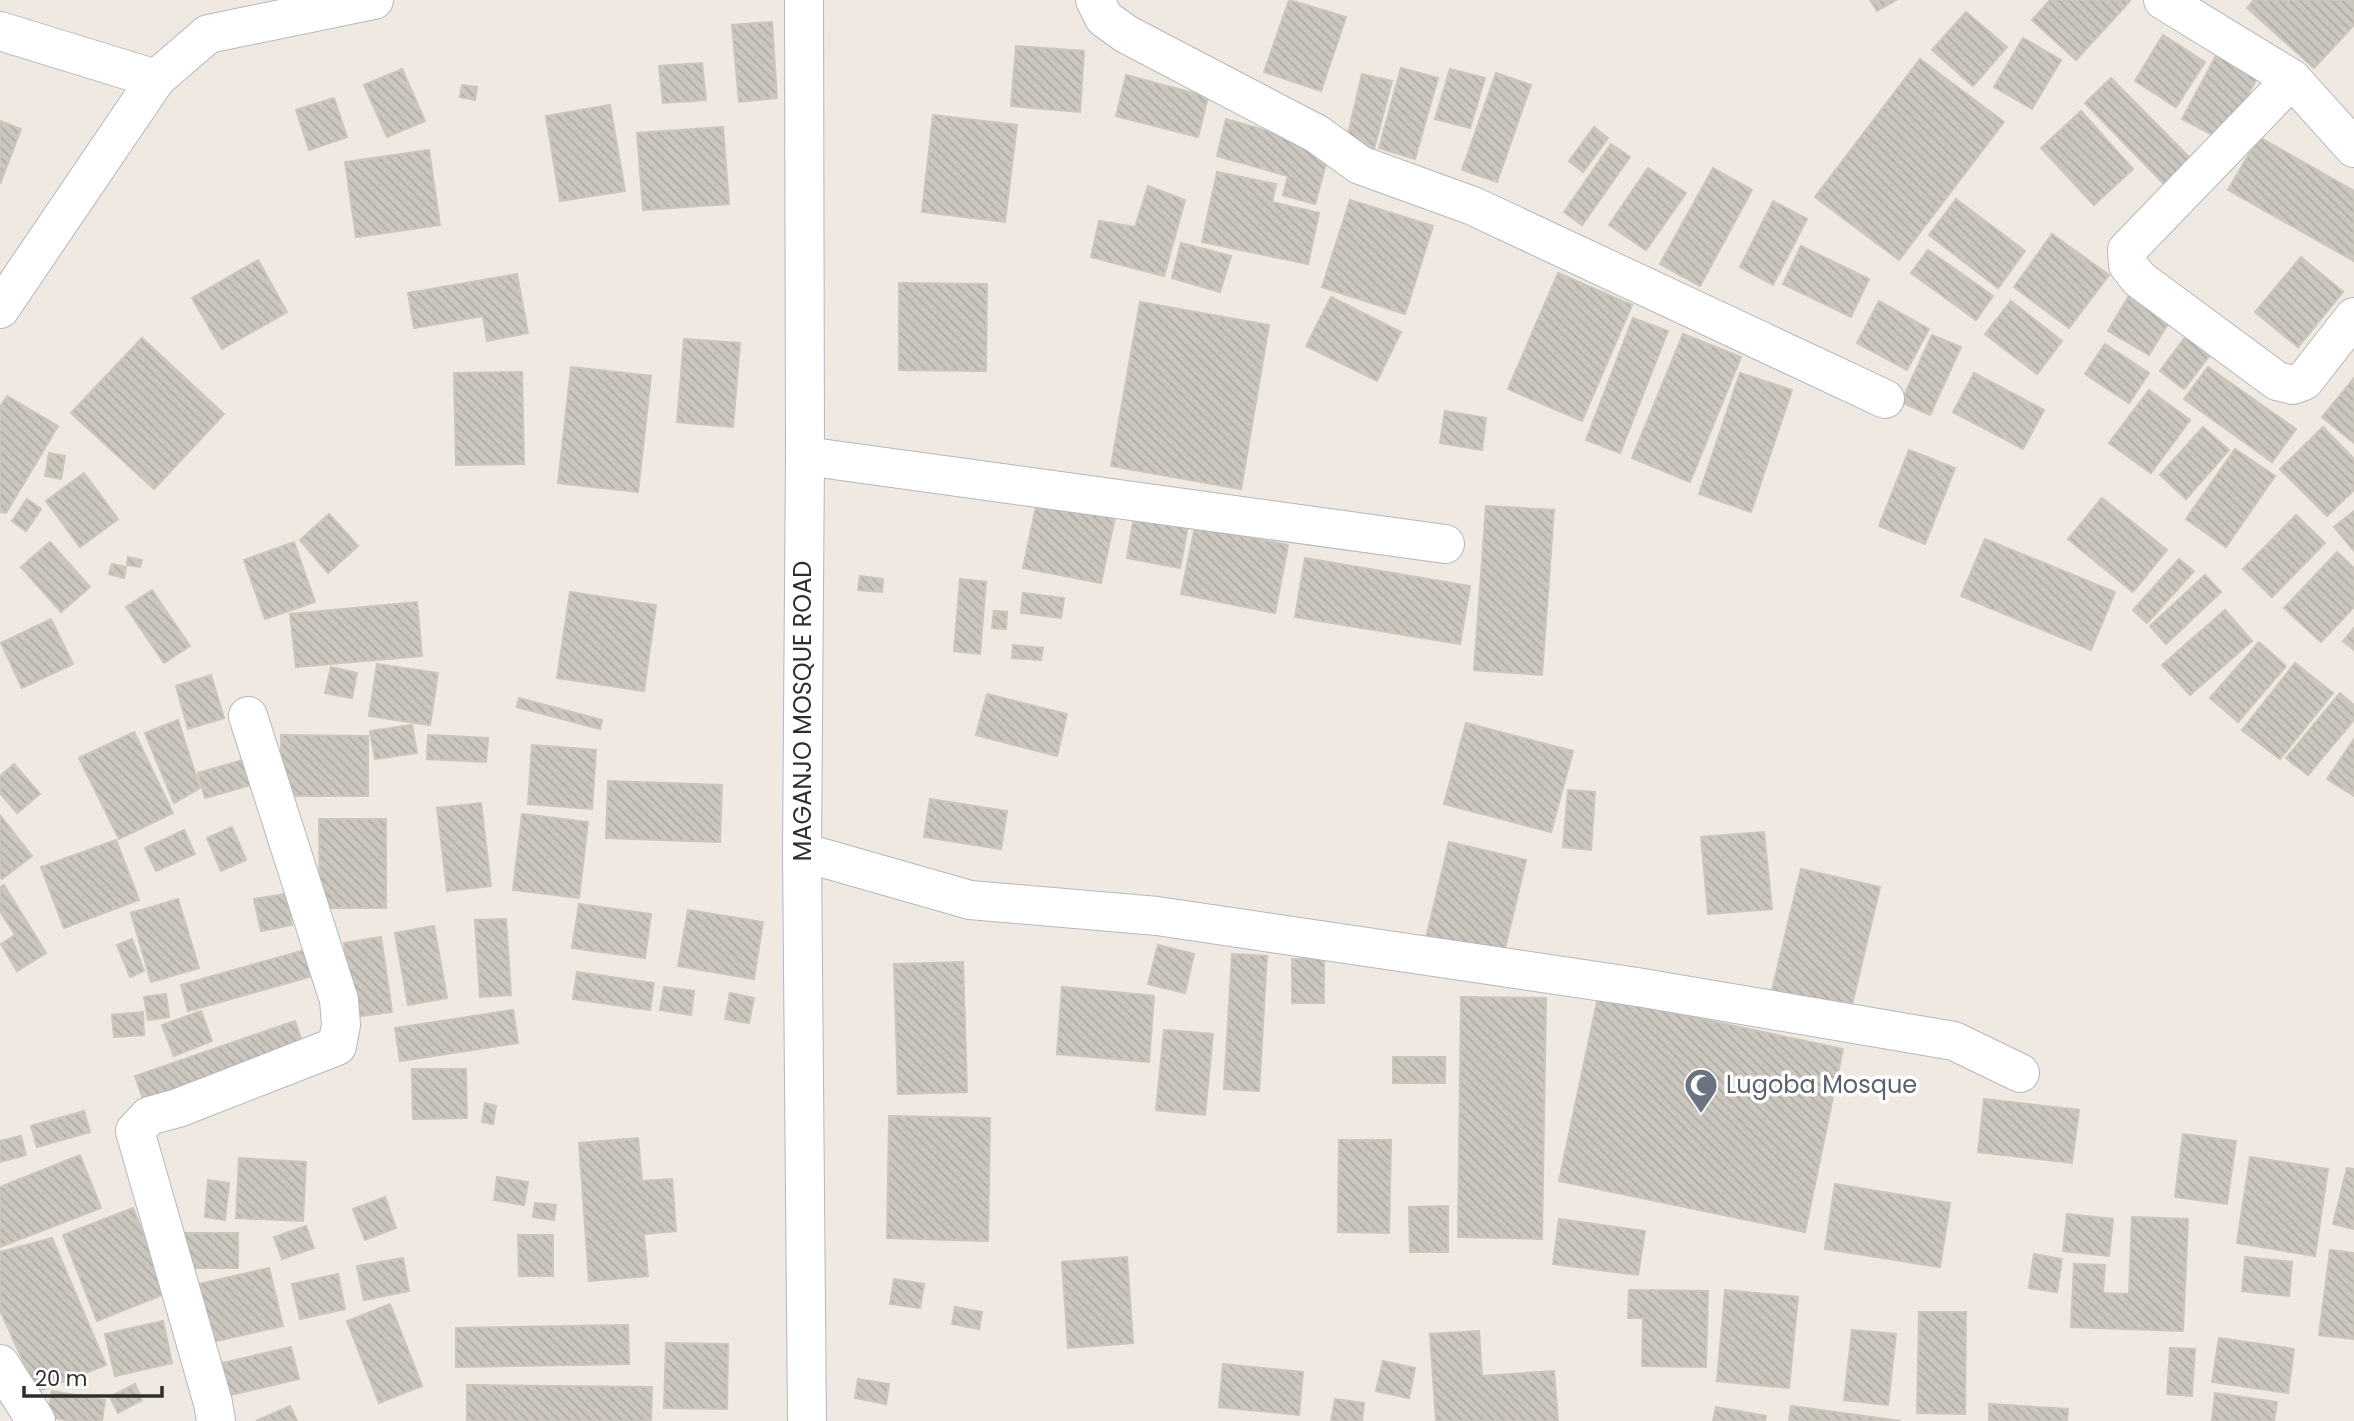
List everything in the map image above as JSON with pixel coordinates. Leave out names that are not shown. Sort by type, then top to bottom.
[{"type":"street","points":[[0,309],[156,79],[208,34],[374,0]]},
{"type":"street","name":"MAGANJO MOSQUE ROAD","points":[[804,0],[806,456],[802,852],[807,1421]]},
{"type":"street","points":[[1095,0],[1104,18],[1126,34],[1317,134],[1360,165],[1473,206],[1885,399]]},
{"type":"street","points":[[2163,0],[2292,79],[2354,148]]},
{"type":"street","points":[[0,31],[156,79]]},
{"type":"street","points":[[2292,79],[2127,250],[2128,265],[2139,279],[2277,382],[2293,386],[2304,381],[2354,317]]},
{"type":"street","points":[[806,456],[1445,544]]},
{"type":"street","points":[[216,1421],[135,1131],[149,1116],[178,1108],[337,1046],[341,1025],[339,1000],[248,716]]},
{"type":"street","points":[[802,852],[970,900],[1157,916],[1637,987],[1954,1041],[2020,1073]]},
{"type":"street","points":[[0,1364],[36,1421]]},
{"type":"building","points":[[1289,0],[1346,17],[1321,91],[1264,72]]},
{"type":"building","points":[[1870,0],[1896,0],[1877,11]]},
{"type":"building","points":[[2050,0],[2130,1],[2076,60],[2032,20]]},
{"type":"building","points":[[2254,0],[2354,0],[2354,25],[2314,68],[2247,8]]},
{"type":"building","points":[[1966,12],[2007,47],[1973,86],[1932,50]]},
{"type":"building","points":[[772,22],[777,98],[739,102],[732,25]]},
{"type":"building","points":[[2163,35],[2205,62],[2176,107],[2135,81]]},
{"type":"building","points":[[2023,38],[2061,60],[2032,109],[1994,87]]},
{"type":"building","points":[[1016,46],[1084,51],[1080,112],[1011,106]]},
{"type":"building","points":[[2219,50],[2260,72],[2224,141],[2182,119]]},
{"type":"building","points":[[1920,59],[2004,122],[1899,260],[1815,197]]},
{"type":"building","points":[[702,63],[706,100],[663,103],[659,66]]},
{"type":"building","points":[[1401,68],[1438,78],[1415,159],[1379,148]]},
{"type":"building","points":[[402,69],[425,121],[387,137],[364,85]]},
{"type":"building","points":[[1450,69],[1485,78],[1470,128],[1435,119]]},
{"type":"building","points":[[1496,73],[1531,85],[1497,182],[1462,170]]},
{"type":"building","points":[[1362,74],[1392,81],[1373,153],[1345,147]]},
{"type":"building","points":[[1126,75],[1208,97],[1198,137],[1116,116]]},
{"type":"building","points":[[2111,78],[2193,161],[2167,187],[2085,103]]},
{"type":"building","points":[[462,85],[477,87],[475,100],[460,97]]},
{"type":"building","points":[[334,98],[347,137],[309,150],[296,110]]},
{"type":"building","points":[[610,105],[625,191],[560,201],[546,116]]},
{"type":"building","points":[[2081,111],[2133,169],[2094,205],[2041,148]]},
{"type":"building","points":[[933,115],[1017,125],[1005,222],[922,212]]},
{"type":"building","points":[[1226,119],[1330,149],[1315,204],[1283,195],[1288,176],[1217,156]]},
{"type":"building","points":[[0,121],[21,129],[0,184]]},
{"type":"building","points":[[723,127],[729,204],[643,210],[637,133]]},
{"type":"building","points":[[1594,127],[1608,138],[1583,172],[1569,161]]},
{"type":"building","points":[[2259,137],[2354,191],[2354,261],[2228,190]]},
{"type":"building","points":[[1611,144],[1630,157],[1582,225],[1564,212]]},
{"type":"building","points":[[429,150],[440,225],[356,237],[345,162]]},
{"type":"building","points":[[1648,168],[1686,193],[1646,250],[1609,225]]},
{"type":"building","points":[[1713,168],[1752,190],[1700,286],[1660,264]]},
{"type":"building","points":[[1217,172],[1276,184],[1272,202],[1319,213],[1308,264],[1202,242]]},
{"type":"building","points":[[1148,186],[1185,200],[1164,276],[1091,257],[1099,221],[1135,227]]},
{"type":"building","points":[[1956,199],[2025,251],[1998,288],[1929,235]]},
{"type":"building","points":[[1350,200],[1433,226],[1405,314],[1322,287]]},
{"type":"building","points":[[1773,201],[1807,219],[1773,285],[1740,267]]},
{"type":"building","points":[[2052,234],[2109,275],[2069,328],[2014,287]]},
{"type":"building","points":[[1181,243],[1231,256],[1220,292],[1172,278]]},
{"type":"building","points":[[1801,246],[1869,279],[1851,317],[1783,284]]},
{"type":"building","points":[[1928,250],[1993,296],[1976,320],[1911,273]]},
{"type":"building","points":[[2301,257],[2343,292],[2298,347],[2255,312]]},
{"type":"building","points":[[258,260],[287,312],[222,349],[192,298]]},
{"type":"building","points":[[1558,273],[1632,305],[1582,421],[1508,389]]},
{"type":"building","points":[[517,274],[528,333],[487,341],[483,316],[414,328],[408,293]]},
{"type":"building","points":[[899,283],[987,284],[986,371],[899,370]]},
{"type":"building","points":[[2136,284],[2177,309],[2149,355],[2108,331]]},
{"type":"building","points":[[1331,297],[1401,332],[1377,381],[1306,346]]},
{"type":"building","points":[[1879,301],[1929,329],[1907,370],[1857,343]]},
{"type":"building","points":[[2011,301],[2062,341],[2037,374],[1985,334]]},
{"type":"building","points":[[1140,302],[1269,325],[1241,489],[1111,466]]},
{"type":"building","points":[[1633,318],[1668,331],[1620,453],[1586,440]]},
{"type":"building","points":[[2192,328],[2217,346],[2184,389],[2160,371]]},
{"type":"building","points":[[1683,334],[1741,357],[1690,482],[1632,458]]},
{"type":"building","points":[[1932,335],[1961,347],[1930,415],[1901,402]]},
{"type":"building","points":[[142,338],[224,414],[154,489],[71,413]]},
{"type":"building","points":[[684,339],[740,343],[733,427],[677,422]]},
{"type":"building","points":[[2105,344],[2149,373],[2129,403],[2085,374]]},
{"type":"building","points":[[571,367],[651,376],[638,492],[558,483]]},
{"type":"building","points":[[2208,367],[2296,429],[2272,462],[2184,399]]},
{"type":"building","points":[[522,372],[524,464],[456,465],[454,373]]},
{"type":"building","points":[[1740,373],[1792,390],[1751,512],[1699,494]]},
{"type":"building","points":[[1974,373],[2044,410],[2023,449],[1953,412]]},
{"type":"building","points":[[2354,378],[2354,443],[2322,417]]},
{"type":"building","points":[[2149,390],[2190,420],[2151,473],[2109,443]]},
{"type":"building","points":[[7,396],[58,426],[6,513],[0,512],[0,407]]},
{"type":"building","points":[[1445,411],[1486,418],[1482,450],[1440,443]]},
{"type":"building","points":[[2203,427],[2229,450],[2186,499],[2160,475]]},
{"type":"building","points":[[2323,427],[2354,459],[2354,490],[2327,516],[2280,469]]},
{"type":"building","points":[[2235,449],[2275,476],[2226,547],[2186,519]]},
{"type":"building","points":[[1909,450],[1955,468],[1925,544],[1879,526]]},
{"type":"building","points":[[49,453],[65,456],[61,479],[45,476]]},
{"type":"building","points":[[84,473],[118,519],[80,547],[46,501]]},
{"type":"building","points":[[2102,498],[2167,550],[2133,592],[2068,539]]},
{"type":"building","points":[[27,499],[41,509],[26,531],[12,521]]},
{"type":"building","points":[[1037,502],[1115,517],[1101,583],[1023,568]]},
{"type":"building","points":[[1486,506],[1554,510],[1542,675],[1474,670]]},
{"type":"building","points":[[2354,511],[2354,551],[2334,527]]},
{"type":"building","points":[[329,514],[358,546],[328,573],[300,540]]},
{"type":"building","points":[[2296,515],[2325,543],[2272,597],[2243,569]]},
{"type":"building","points":[[1134,517],[1188,526],[1180,568],[1127,558]]},
{"type":"building","points":[[1195,527],[1288,545],[1275,613],[1181,594]]},
{"type":"building","points":[[1985,539],[2115,592],[2091,650],[1961,596]]},
{"type":"building","points":[[50,542],[90,587],[61,612],[21,567]]},
{"type":"building","points":[[294,542],[315,602],[265,619],[244,560]]},
{"type":"building","points":[[2337,552],[2354,568],[2354,607],[2321,642],[2284,608]]},
{"type":"building","points":[[128,557],[142,560],[140,567],[127,565]]},
{"type":"building","points":[[1305,558],[1470,586],[1460,644],[1295,617]]},
{"type":"building","points":[[2179,559],[2194,571],[2147,623],[2133,610]]},
{"type":"building","points":[[112,564],[126,567],[124,578],[109,574]]},
{"type":"building","points":[[2205,575],[2221,592],[2166,644],[2150,626]]},
{"type":"building","points":[[860,576],[883,579],[882,592],[858,590]]},
{"type":"building","points":[[960,579],[986,582],[980,654],[954,651]]},
{"type":"building","points":[[152,590],[190,646],[164,663],[126,607]]},
{"type":"building","points":[[570,592],[656,605],[644,691],[557,678]]},
{"type":"building","points":[[1023,593],[1064,598],[1061,618],[1021,613]]},
{"type":"building","points":[[417,602],[422,656],[296,667],[290,614]]},
{"type":"building","points":[[2225,610],[2252,641],[2190,695],[2162,665]]},
{"type":"building","points":[[994,611],[1007,612],[1006,629],[992,628]]},
{"type":"building","points":[[51,619],[73,664],[22,688],[1,643]]},
{"type":"building","points":[[2354,628],[2354,650],[2343,641]]},
{"type":"building","points":[[2259,642],[2286,666],[2238,722],[2210,698]]},
{"type":"building","points":[[1013,645],[1043,648],[1041,660],[1012,658]]},
{"type":"building","points":[[2295,663],[2333,693],[2280,759],[2242,730]]},
{"type":"building","points":[[377,664],[438,673],[430,725],[369,716]]},
{"type":"building","points":[[331,667],[357,673],[352,698],[325,693]]},
{"type":"building","points":[[211,675],[224,718],[188,729],[176,686]]},
{"type":"building","points":[[2340,693],[2354,705],[2354,720],[2308,775],[2286,758]]},
{"type":"building","points":[[987,694],[1067,714],[1057,756],[976,735]]},
{"type":"building","points":[[519,698],[602,720],[600,729],[517,707]]},
{"type":"building","points":[[178,720],[200,788],[174,803],[145,733]]},
{"type":"building","points":[[1466,723],[1573,751],[1551,832],[1444,804]]},
{"type":"building","points":[[412,725],[417,753],[375,759],[370,731]]},
{"type":"building","points":[[134,732],[173,813],[119,839],[79,758]]},
{"type":"building","points":[[281,735],[368,736],[368,796],[281,796]]},
{"type":"building","points":[[428,735],[488,738],[486,762],[427,759]]},
{"type":"building","points":[[2354,739],[2354,796],[2327,779]]},
{"type":"building","points":[[532,745],[596,750],[592,809],[528,804]]},
{"type":"building","points":[[246,759],[254,784],[205,798],[198,773]]},
{"type":"building","points":[[14,764],[40,794],[17,813],[0,793],[0,776]]},
{"type":"building","points":[[608,781],[722,785],[720,842],[606,838]]},
{"type":"building","points":[[1568,790],[1595,792],[1591,850],[1563,847]]},
{"type":"building","points":[[930,799],[1007,811],[1001,849],[924,837]]},
{"type":"building","points":[[481,803],[491,886],[447,891],[437,808]]},
{"type":"building","points":[[522,814],[588,822],[579,898],[513,890]]},
{"type":"building","points":[[0,815],[32,856],[2,879],[0,877]]},
{"type":"building","points":[[319,819],[386,819],[386,908],[320,908]]},
{"type":"building","points":[[232,827],[246,860],[221,871],[207,838]]},
{"type":"building","points":[[184,830],[195,854],[156,871],[145,848]]},
{"type":"building","points":[[1764,832],[1772,909],[1708,914],[1701,837]]},
{"type":"building","points":[[116,840],[139,900],[64,928],[41,867]]},
{"type":"building","points":[[1449,842],[1526,860],[1503,957],[1426,938]]},
{"type":"building","points":[[1801,869],[1880,887],[1851,1009],[1772,990]]},
{"type":"building","points":[[4,885],[46,953],[17,971],[1,944],[15,935],[0,911],[0,887]]},
{"type":"building","points":[[286,894],[292,925],[261,931],[254,899]]},
{"type":"building","points":[[178,899],[199,968],[151,982],[131,913]]},
{"type":"building","points":[[579,904],[651,914],[645,958],[572,948]]},
{"type":"building","points":[[688,910],[763,922],[754,979],[678,966]]},
{"type":"building","points":[[506,919],[511,995],[480,997],[475,920]]},
{"type":"building","points":[[434,926],[447,998],[408,1005],[395,933]]},
{"type":"building","points":[[381,937],[392,1012],[354,1017],[344,943]]},
{"type":"building","points":[[132,939],[144,971],[130,977],[117,945]]},
{"type":"building","points":[[1158,945],[1194,954],[1185,993],[1148,984]]},
{"type":"building","points":[[308,949],[316,975],[188,1011],[181,985]]},
{"type":"building","points":[[1232,954],[1267,956],[1259,1091],[1224,1089]]},
{"type":"building","points":[[1292,959],[1324,959],[1324,1003],[1292,1003]]},
{"type":"building","points":[[963,962],[967,1092],[898,1094],[894,964]]},
{"type":"building","points":[[577,972],[654,983],[650,1010],[573,999]]},
{"type":"building","points":[[664,987],[694,991],[691,1015],[660,1010]]},
{"type":"building","points":[[1062,987],[1154,996],[1149,1062],[1057,1054]]},
{"type":"building","points":[[730,993],[754,998],[749,1023],[725,1019]]},
{"type":"building","points":[[166,994],[169,1017],[148,1020],[144,997]]},
{"type":"building","points":[[1461,997],[1546,998],[1542,1239],[1458,1237]]},
{"type":"building","name":"Lugoba Mosque","points":[[1598,997],[1843,1049],[1805,1232],[1559,1181]]},
{"type":"building","points":[[513,1010],[518,1043],[400,1061],[395,1028]]},
{"type":"building","points":[[201,1011],[212,1041],[174,1056],[162,1025]]},
{"type":"building","points":[[143,1012],[144,1035],[114,1037],[112,1015]]},
{"type":"building","points":[[295,1021],[304,1047],[144,1102],[135,1076]]},
{"type":"building","points":[[1164,1030],[1213,1034],[1205,1115],[1156,1110]]},
{"type":"building","points":[[1393,1057],[1445,1057],[1445,1083],[1393,1083]]},
{"type":"building","points":[[412,1069],[466,1069],[467,1118],[413,1119]]},
{"type":"building","points":[[1984,1099],[2079,1110],[2072,1163],[1978,1152]]},
{"type":"building","points":[[485,1103],[496,1106],[493,1124],[482,1122]]},
{"type":"building","points":[[84,1111],[90,1132],[37,1147],[31,1126]]},
{"type":"building","points":[[889,1116],[990,1118],[988,1241],[887,1238]]},
{"type":"building","points":[[2183,1134],[2236,1141],[2227,1204],[2175,1197]]},
{"type":"building","points":[[21,1136],[26,1155],[0,1162],[0,1141]]},
{"type":"building","points":[[638,1138],[642,1181],[672,1179],[676,1231],[644,1234],[648,1276],[589,1281],[579,1143]]},
{"type":"building","points":[[1339,1140],[1391,1140],[1389,1233],[1338,1232]]},
{"type":"building","points":[[80,1155],[101,1208],[0,1247],[0,1187]]},
{"type":"building","points":[[2250,1157],[2328,1169],[2315,1256],[2237,1243]]},
{"type":"building","points":[[239,1158],[306,1162],[303,1221],[236,1218]]},
{"type":"building","points":[[2347,1168],[2354,1169],[2354,1229],[2333,1224]]},
{"type":"building","points":[[497,1177],[528,1182],[524,1205],[494,1200]]},
{"type":"building","points":[[208,1180],[229,1183],[225,1220],[205,1217]]},
{"type":"building","points":[[1835,1184],[1950,1203],[1940,1267],[1825,1249]]},
{"type":"building","points":[[385,1197],[396,1228],[365,1240],[353,1209]]},
{"type":"building","points":[[535,1203],[556,1205],[554,1220],[533,1217]]},
{"type":"building","points":[[1448,1206],[1448,1252],[1410,1252],[1409,1207]]},
{"type":"building","points":[[133,1208],[167,1293],[97,1321],[63,1235]]},
{"type":"building","points":[[2067,1214],[2113,1219],[2109,1256],[2063,1251]]},
{"type":"building","points":[[2132,1217],[2188,1219],[2183,1331],[2071,1327],[2074,1264],[2105,1265],[2103,1293],[2129,1294]]},
{"type":"building","points":[[1559,1219],[1645,1231],[1638,1275],[1553,1264]]},
{"type":"building","points":[[306,1226],[314,1248],[282,1259],[274,1237]]},
{"type":"building","points":[[182,1233],[238,1233],[238,1268],[183,1268]]},
{"type":"building","points":[[518,1235],[553,1235],[553,1276],[519,1276]]},
{"type":"building","points":[[52,1238],[106,1365],[37,1392],[0,1310],[0,1252]]},
{"type":"building","points":[[2330,1250],[2354,1253],[2354,1339],[2319,1335]]},
{"type":"building","points":[[2034,1254],[2062,1259],[2057,1292],[2029,1288]]},
{"type":"building","points":[[1127,1257],[1133,1343],[1068,1348],[1062,1262]]},
{"type":"building","points":[[2245,1257],[2292,1262],[2289,1296],[2242,1291]]},
{"type":"building","points":[[403,1258],[409,1291],[364,1300],[357,1266]]},
{"type":"building","points":[[269,1268],[283,1326],[212,1342],[199,1284]]},
{"type":"building","points":[[338,1274],[345,1309],[300,1319],[292,1284]]},
{"type":"building","points":[[894,1279],[924,1284],[920,1308],[890,1304]]},
{"type":"building","points":[[1629,1290],[1708,1291],[1706,1367],[1642,1366],[1643,1318],[1628,1318]]},
{"type":"building","points":[[1725,1290],[1798,1297],[1789,1388],[1717,1381]]},
{"type":"building","points":[[390,1304],[422,1386],[379,1403],[347,1321]]},
{"type":"building","points":[[955,1307],[982,1312],[979,1329],[952,1324]]},
{"type":"building","points":[[1919,1312],[1966,1312],[1965,1414],[1917,1413]]},
{"type":"building","points":[[163,1321],[172,1363],[115,1376],[105,1334]]},
{"type":"building","points":[[628,1325],[629,1364],[456,1367],[456,1328]]},
{"type":"building","points":[[1852,1330],[1896,1334],[1888,1405],[1844,1400]]},
{"type":"building","points":[[1479,1331],[1482,1376],[1554,1371],[1558,1421],[1436,1421],[1430,1334]]},
{"type":"building","points":[[2219,1338],[2294,1349],[2288,1393],[2212,1382]]},
{"type":"building","points":[[666,1343],[728,1344],[727,1409],[664,1408]]},
{"type":"building","points":[[291,1347],[299,1379],[222,1397],[214,1365]]},
{"type":"building","points":[[2170,1348],[2195,1349],[2192,1396],[2167,1394]]},
{"type":"building","points":[[1383,1361],[1415,1368],[1409,1398],[1376,1391]]},
{"type":"building","points":[[1223,1364],[1303,1372],[1299,1415],[1219,1407]]},
{"type":"building","points":[[858,1379],[889,1384],[886,1404],[855,1398]]},
{"type":"building","points":[[135,1384],[142,1400],[118,1413],[110,1397]]},
{"type":"building","points":[[467,1385],[652,1387],[651,1421],[467,1421]]},
{"type":"building","points":[[52,1391],[105,1400],[102,1421],[72,1421],[47,1417]]},
{"type":"building","points":[[2215,1393],[2277,1402],[2274,1421],[2212,1421]]},
{"type":"building","points":[[1335,1399],[1364,1403],[1362,1421],[1331,1421]]},
{"type":"building","points":[[1989,1404],[2068,1409],[2067,1421],[1989,1421]]},
{"type":"building","points":[[290,1406],[297,1421],[256,1421]]},
{"type":"building","points":[[1791,1406],[1901,1421],[1789,1421]]},
{"type":"building","points":[[1716,1407],[1766,1416],[1765,1421],[1713,1421]]},
{"type":"place","name":"Lugoba Mosque","points":[[1701,1115]]}]
